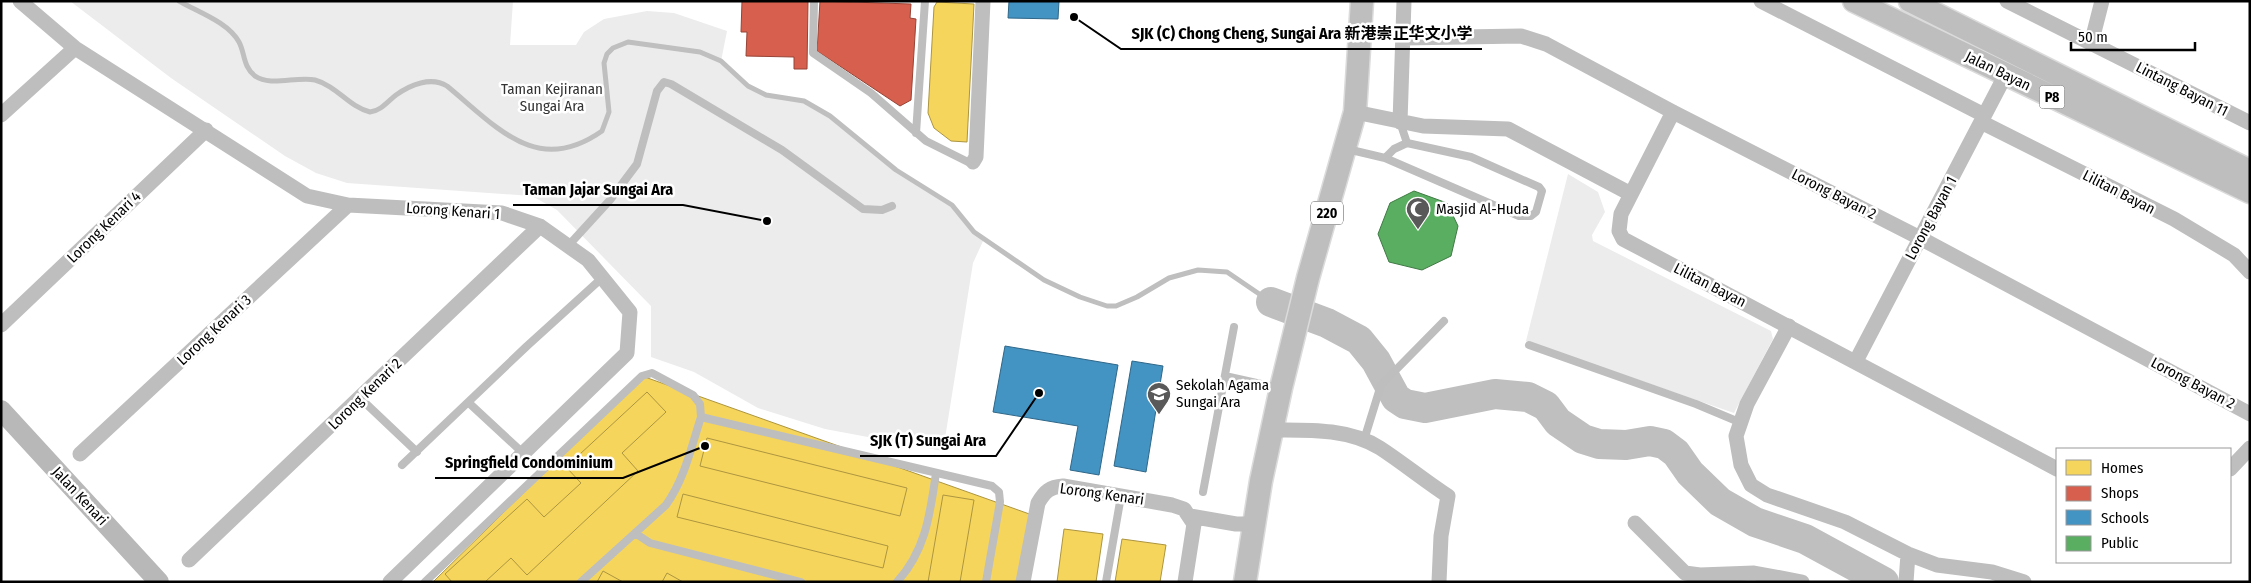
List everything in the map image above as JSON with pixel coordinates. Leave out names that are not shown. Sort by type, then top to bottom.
[{"type":"main road","name":"220","points":[[1348,1],[1360,45]]},
{"type":"main road","name":"220","points":[[1245,582],[1254,524],[1281,388],[1308,278],[1355,112],[1362,1]]},
{"type":"main road","name":"Jalan Bayan","points":[[1910,1],[2250,171]]},
{"type":"main road","name":"Jalan Bayan","points":[[1861,4],[2250,192]]},
{"type":"street","name":"Lorong Kenari 1","points":[[20,1],[75,48],[307,196],[348,205],[502,213],[540,226],[588,260],[630,312],[627,352],[390,582]]},
{"type":"street","points":[[973,162],[976,157],[983,1]]},
{"type":"street","points":[[1400,122],[1404,1]]},
{"type":"street","name":"Lilitan Bayan","points":[[1761,1],[2174,220],[2234,255],[2250,272]]},
{"type":"street","name":"Lintang Bayan 11","points":[[2007,1],[2250,123]]},
{"type":"street","points":[[2091,44],[2102,1]]},
{"type":"street","name":"Lorong Bayan 2","points":[[1403,38],[1521,36],[1534,39],[1920,238],[2250,414]]},
{"type":"street","points":[[1,115],[75,48]]},
{"type":"street","name":"Lorong Bayan 1","points":[[1856,361],[2006,74]]},
{"type":"street","points":[[1355,112],[1423,126],[1508,130],[1629,193]]},
{"type":"street","name":"Lilitan Bayan","points":[[1673,112],[1629,193],[1618,222],[1619,231],[1623,239],[2056,468]]},
{"type":"street","name":"Lorong Kenari 4","points":[[1,325],[206,130]]},
{"type":"street","name":"Lorong Kenari 3","points":[[80,454],[348,205]]},
{"type":"street","name":"Lorong Kenari 2","points":[[189,560],[540,226]]},
{"type":"street","points":[[1789,326],[1739,422],[1736,436],[1741,465],[1746,479],[1758,491],[1845,522],[1908,557],[1937,565],[1992,572],[2024,582]]},
{"type":"street","name":"Jalan Kenari","points":[[1,410],[159,582]]},
{"type":"street","points":[[1272,430],[1323,430],[1364,440],[1380,448],[1419,478],[1448,496],[1441,536],[1438,582]]},
{"type":"street","points":[[2231,467],[2250,448]]},
{"type":"street","name":"Lorong Kenari","points":[[1023,582],[1035,516],[1044,493],[1052,487],[1063,486],[1172,505],[1184,510],[1190,516],[1236,524],[1254,524]]},
{"type":"street","points":[[1185,582],[1194,535],[1194,524],[1190,516]]},
{"type":"street","points":[[1635,524],[1685,573],[1700,575],[1754,573],[1802,582]]},
{"type":"street","points":[[1906,582],[1908,557]]},
{"type":"lane","points":[[814,1],[813,54],[871,93],[926,141],[968,162],[973,162]]},
{"type":"lane","points":[[916,133],[925,1]]},
{"type":"lane","points":[[568,246],[610,200],[637,164],[657,91],[664,82],[671,84],[782,150],[863,209],[882,210],[892,206]]},
{"type":"lane","points":[[1400,122],[1407,143]]},
{"type":"lane","points":[[1346,149],[1386,158],[1519,216],[1531,216],[1536,212],[1542,191],[1535,184],[1471,157],[1407,143],[1394,149],[1386,158]]},
{"type":"lane","points":[[402,465],[527,346],[602,278]]},
{"type":"lane","points":[[1364,440],[1381,385],[1444,321]]},
{"type":"lane","points":[[1203,492],[1234,327]]},
{"type":"lane","points":[[1529,345],[1696,404],[1739,422]]},
{"type":"lane","points":[[426,582],[642,376],[652,373],[661,376],[693,395],[700,404],[702,417],[683,477],[666,504],[581,582]]},
{"type":"lane","points":[[1225,376],[1281,388]]},
{"type":"lane","points":[[360,398],[417,452]]},
{"type":"lane","points":[[469,403],[523,453]]},
{"type":"lane","points":[[702,417],[992,486],[999,492],[986,582]]},
{"type":"lane","points":[[897,582],[909,568],[927,531],[936,473]]},
{"type":"lane","points":[[1106,582],[1121,496]]},
{"type":"lane","points":[[635,533],[650,543],[801,582]]},
{"type":"green space","name":"Taman Kejiranan Sungai Ara","points":[[70,1],[513,1],[510,45],[576,45],[584,32],[604,19],[647,11],[674,13],[727,31],[721,61],[748,86],[766,95],[804,101],[830,116],[896,170],[952,205],[974,232],[984,239],[973,263],[943,451],[825,429],[758,408],[694,372],[651,357],[651,306],[557,210],[532,196],[347,183],[316,173],[285,156],[171,78]]},
{"type":"green space","points":[[1568,174],[1598,192],[1605,212],[1592,235],[1593,241],[1771,331],[1773,339],[1734,413],[1526,341]]},
{"type":"building: Homes","points":[[937,2],[974,4],[967,142],[951,141],[934,128],[928,113],[934,7]]},
{"type":"building: Homes","points":[[642,376],[1035,516],[1023,582],[433,582]]},
{"type":"building: Homes","points":[[647,392],[666,412],[622,453],[638,471],[527,575],[511,558],[485,582],[452,582],[445,574],[527,499],[544,517],[581,483],[566,467]]},
{"type":"building: Homes","points":[[707,438],[907,488],[900,516],[700,466]]},
{"type":"building: Homes","points":[[683,494],[888,546],[883,568],[677,517]]},
{"type":"building: Homes","points":[[943,495],[974,500],[960,582],[928,582]]},
{"type":"building: Homes","points":[[1064,529],[1103,534],[1096,582],[1057,582]]},
{"type":"building: Homes","points":[[1122,539],[1166,545],[1160,582],[1115,582]]},
{"type":"building: Homes","points":[[603,571],[623,582],[597,582]]},
{"type":"building: Homes","points":[[667,573],[683,582],[662,582]]},
{"type":"building: Shops","points":[[742,1],[808,1],[807,69],[794,69],[794,57],[746,56],[747,32],[741,32]]},
{"type":"building: Shops","points":[[820,1],[911,4],[910,18],[916,19],[911,100],[900,106],[817,51]]},
{"type":"building: Schools","points":[[1009,1],[1059,1],[1058,19],[1008,18]]},
{"type":"building: Schools","points":[[1005,346],[1118,365],[1099,475],[1070,470],[1078,426],[993,412]]},
{"type":"building: Schools","points":[[1132,361],[1163,366],[1146,472],[1114,466]]},
{"type":"building: Public","name":"Masjid Al-Huda","points":[[1414,191],[1447,203],[1458,226],[1451,256],[1422,270],[1389,262],[1378,234],[1390,203]]},
{"type":"waterway","points":[[179,1],[212,18],[228,29],[239,42],[248,68],[255,76],[261,79],[268,81],[315,80],[330,87],[356,106],[370,112],[381,108],[396,95],[414,85],[428,82],[441,83],[501,130],[519,141],[538,148],[557,149],[579,144],[602,131],[609,112],[604,63],[607,54],[613,48],[628,42],[700,52],[721,61],[748,86],[766,95],[804,101],[830,116],[896,170],[952,205],[974,232],[1044,280],[1080,297],[1107,306],[1116,306],[1137,297],[1169,278],[1198,270],[1227,272],[1271,302]]},
{"type":"waterway","points":[[1271,302],[1327,323],[1359,340],[1376,361],[1396,398],[1405,404],[1425,408],[1495,394],[1528,397],[1546,406],[1558,422],[1583,439],[1599,444],[1626,445],[1650,441],[1664,444],[1676,453],[1690,473],[1720,502],[1755,522],[1805,539],[1884,582]]},
{"type":"place","name":"SJK (C) Chong Cheng, Sungai Ara 新港崇正华文小学","points":[[1074,17]]},
{"type":"place","name":"Taman Jajar Sungai Ara","points":[[767,221]]},
{"type":"place","name":"Masjid Al-Huda","points":[[1418,230]]},
{"type":"place","name":"SJK (T) Sungai Ara","points":[[1039,393]]},
{"type":"place","name":"Sekolah Agama Sungai Ara","points":[[1159,415]]},
{"type":"place","name":"Springfield Condominium","points":[[705,446]]}]
